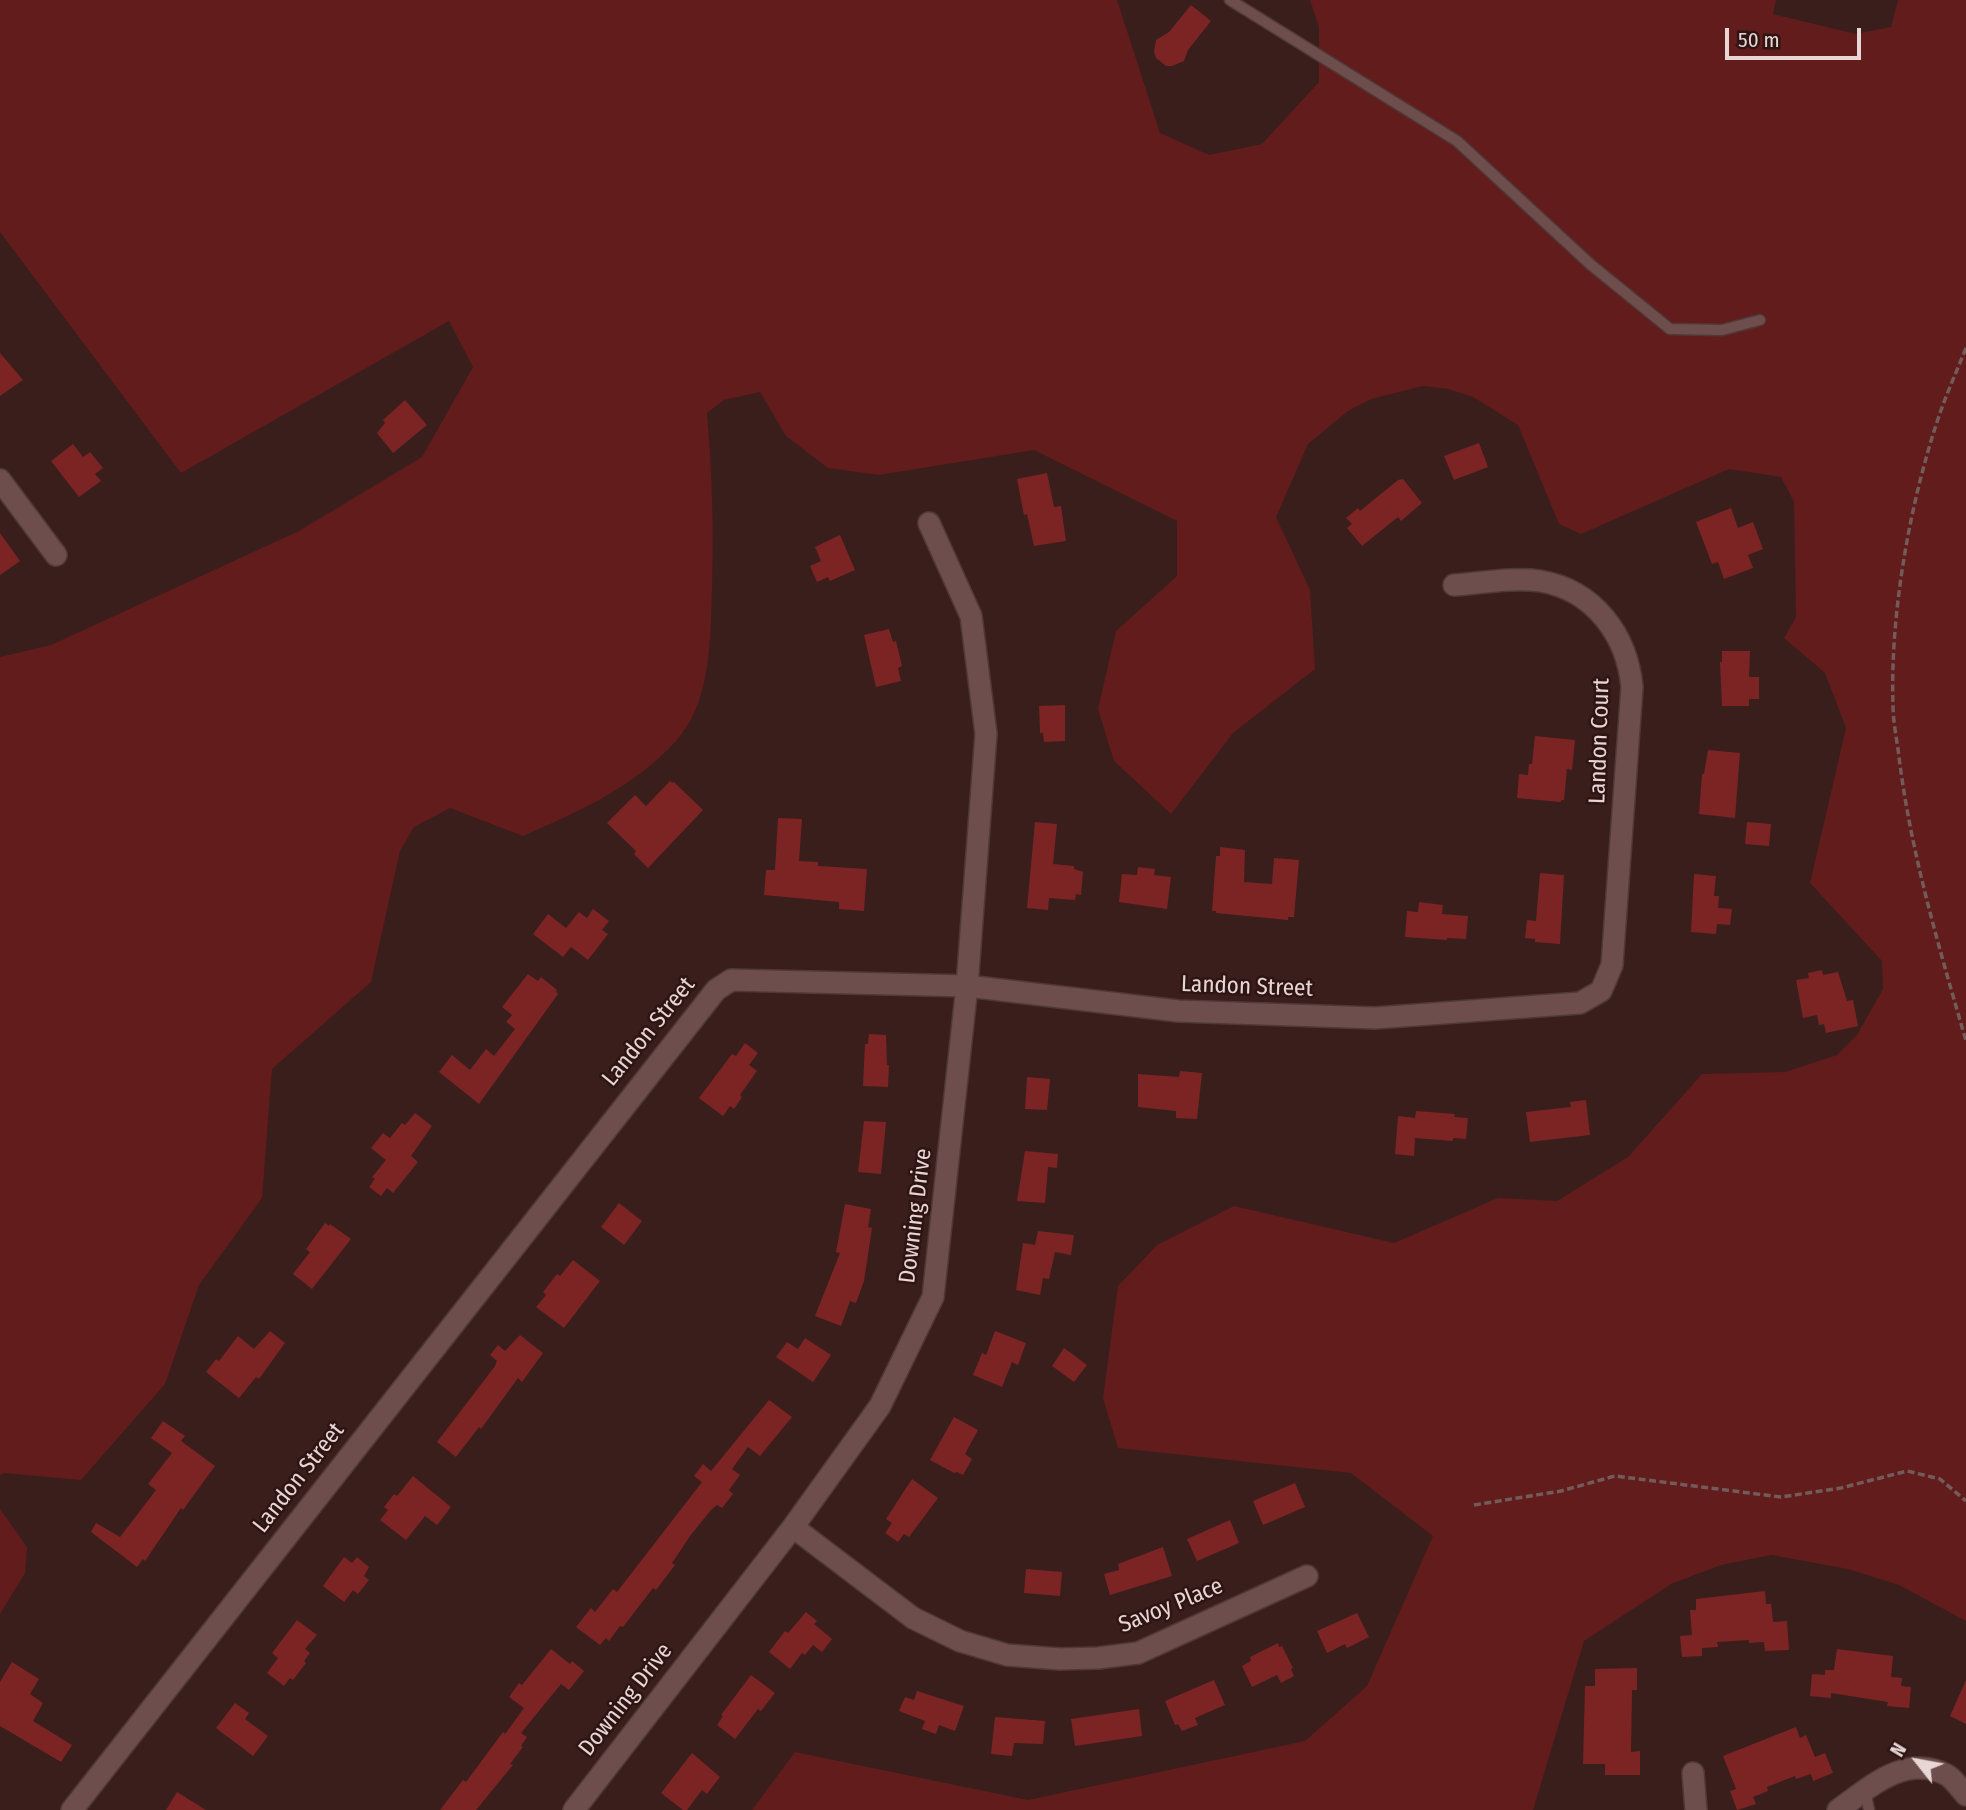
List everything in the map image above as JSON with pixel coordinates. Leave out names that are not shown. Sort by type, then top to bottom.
[{"type":"street","points":[[0,480],[55,555]]},
{"type":"street","name":"Downing Drive","points":[[574,1810],[793,1527],[880,1406],[933,1297],[967,986],[986,734],[971,616],[929,523]]},
{"type":"street","name":"Landon Court","points":[[1454,585],[1522,580],[1556,584],[1599,610],[1626,653],[1632,687],[1615,938],[1612,965],[1601,991]]},
{"type":"street","name":"Landon Street","points":[[72,1810],[716,990],[731,980],[967,986],[1178,1011],[1375,1018],[1580,1003],[1601,991]]},
{"type":"street","name":"Savoy Place","points":[[793,1527],[912,1618],[960,1641],[1007,1655],[1060,1659],[1138,1653],[1307,1576]]},
{"type":"street","points":[[1838,1810],[1867,1800],[1894,1771],[1921,1767],[1948,1776],[1966,1795]]},
{"type":"street","points":[[1693,1773],[1696,1810]]},
{"type":"lane","points":[[1230,0],[1457,141],[1590,264],[1670,329],[1723,330],[1760,320]]},
{"type":"path","points":[[1966,348],[1937,422],[1917,498],[1902,578],[1894,649],[1893,706],[1906,813],[1966,1041]]},
{"type":"path","points":[[1474,1505],[1561,1491],[1615,1476],[1780,1497],[1841,1488],[1907,1471],[1940,1479],[1966,1501]]},
{"type":"shaded area","points":[[0,0],[1117,0],[1160,133],[1209,155],[1262,144],[1319,82],[1319,27],[1310,0],[1776,0],[1773,14],[1856,34],[1891,27],[1898,0],[1966,0],[1966,1621],[1899,1585],[1848,1569],[1771,1555],[1721,1565],[1671,1584],[1584,1641],[1533,1810],[752,1810],[795,1752],[1028,1800],[1305,1741],[1367,1686],[1433,1536],[1351,1473],[1118,1448],[1103,1398],[1118,1286],[1157,1245],[1234,1206],[1394,1243],[1498,1198],[1557,1201],[1628,1157],[1702,1074],[1785,1072],[1837,1055],[1857,1035],[1883,989],[1882,961],[1810,883],[1846,728],[1825,673],[1784,638],[1796,617],[1794,502],[1781,477],[1729,469],[1581,534],[1559,524],[1518,425],[1473,397],[1448,389],[1423,386],[1371,399],[1348,411],[1308,444],[1276,517],[1310,590],[1315,669],[1233,733],[1171,814],[1114,761],[1098,709],[1116,631],[1177,576],[1177,521],[1034,450],[879,475],[828,468],[786,436],[760,392],[724,400],[707,413],[713,523],[711,628],[703,689],[688,725],[659,758],[624,785],[605,797],[523,836],[450,808],[414,827],[400,851],[371,982],[272,1069],[262,1198],[199,1285],[165,1384],[81,1480],[4,1473],[0,1475],[0,657],[51,645],[299,531],[422,457],[473,367],[449,321],[181,473],[0,232]]},
{"type":"shaded area","points":[[0,1509],[27,1547],[25,1573],[0,1614]]},
{"type":"building","points":[[1191,5],[1211,21],[1188,50],[1184,61],[1166,66],[1156,58],[1156,40],[1169,32]]},
{"type":"building","points":[[0,353],[23,380],[0,396]]},
{"type":"building","points":[[405,400],[427,425],[393,453],[377,433],[385,423],[383,420]]},
{"type":"building","points":[[1479,443],[1488,467],[1454,480],[1444,456]]},
{"type":"building","points":[[73,444],[83,457],[90,452],[103,468],[95,474],[101,481],[79,497],[51,461]]},
{"type":"building","points":[[1047,473],[1054,507],[1061,506],[1066,541],[1034,546],[1017,479]]},
{"type":"building","points":[[1403,479],[1422,503],[1401,521],[1398,517],[1362,546],[1347,528],[1352,524],[1346,518],[1358,508],[1360,511],[1398,480]]},
{"type":"building","points":[[1731,508],[1738,528],[1753,522],[1763,549],[1748,555],[1753,568],[1724,579],[1718,562],[1712,564],[1696,522]]},
{"type":"building","points":[[0,533],[20,561],[0,575]]},
{"type":"building","points":[[840,535],[855,570],[830,581],[828,577],[817,582],[810,566],[821,561],[815,547]]},
{"type":"building","points":[[889,629],[893,642],[896,641],[902,666],[898,668],[901,681],[876,687],[864,635]]},
{"type":"building","points":[[1722,651],[1750,651],[1749,677],[1759,677],[1759,699],[1749,699],[1749,706],[1722,706]]},
{"type":"building","points":[[1065,705],[1065,741],[1044,742],[1043,733],[1040,733],[1039,706]]},
{"type":"building","points":[[1535,736],[1575,740],[1572,770],[1567,769],[1564,800],[1561,802],[1517,798],[1519,774],[1528,775],[1529,764],[1532,764]]},
{"type":"building","points":[[1708,750],[1740,753],[1735,818],[1699,814],[1702,774]]},
{"type":"building","points":[[670,781],[703,810],[648,868],[634,854],[636,851],[607,823],[635,795],[646,806]]},
{"type":"building","points":[[778,818],[802,819],[799,861],[818,862],[818,866],[867,869],[864,911],[839,909],[839,902],[764,895],[766,870],[775,870]]},
{"type":"building","points":[[1035,822],[1057,824],[1053,864],[1074,866],[1074,869],[1083,872],[1081,895],[1076,894],[1075,900],[1049,898],[1048,910],[1027,908]]},
{"type":"building","points":[[1747,822],[1771,824],[1769,846],[1745,844]]},
{"type":"building","points":[[1220,847],[1245,850],[1244,882],[1272,884],[1274,858],[1299,860],[1294,917],[1288,917],[1288,920],[1212,911],[1216,856],[1220,856]]},
{"type":"building","points":[[1138,867],[1155,869],[1154,875],[1171,877],[1167,909],[1119,902],[1122,874],[1137,875]]},
{"type":"building","points":[[1540,873],[1564,875],[1560,944],[1535,942],[1535,939],[1525,938],[1527,920],[1536,921]]},
{"type":"building","points":[[1694,874],[1716,876],[1714,896],[1719,896],[1718,908],[1732,909],[1730,925],[1717,924],[1716,934],[1691,932]]},
{"type":"building","points":[[1419,902],[1443,905],[1442,914],[1468,916],[1466,939],[1405,937],[1407,911],[1418,912]]},
{"type":"building","points":[[593,909],[609,921],[602,930],[608,934],[588,960],[571,947],[563,957],[533,934],[548,914],[566,928],[579,912],[587,918]]},
{"type":"building","points":[[1822,970],[1823,975],[1838,972],[1847,1001],[1853,1000],[1858,1026],[1826,1033],[1824,1024],[1819,1025],[1817,1015],[1803,1018],[1796,980],[1809,978],[1808,973]]},
{"type":"building","points":[[528,974],[538,981],[541,977],[557,990],[558,994],[479,1104],[439,1072],[452,1055],[470,1070],[486,1049],[494,1056],[515,1029],[506,1022],[512,1015],[502,1007]]},
{"type":"building","points":[[869,1034],[886,1035],[888,1087],[863,1086],[865,1044],[868,1044]]},
{"type":"building","points":[[745,1043],[758,1053],[749,1065],[757,1071],[740,1095],[742,1097],[734,1109],[730,1106],[723,1116],[699,1098],[732,1054],[736,1056]]},
{"type":"building","points":[[1180,1071],[1202,1073],[1197,1119],[1176,1118],[1176,1111],[1138,1107],[1138,1074],[1179,1077]]},
{"type":"building","points":[[1027,1077],[1050,1079],[1047,1110],[1025,1109]]},
{"type":"building","points":[[1586,1100],[1590,1135],[1530,1142],[1526,1112],[1571,1107],[1570,1102]]},
{"type":"building","points":[[1416,1111],[1455,1114],[1454,1117],[1468,1118],[1466,1139],[1453,1138],[1453,1141],[1415,1138],[1414,1156],[1395,1154],[1398,1116],[1415,1118]]},
{"type":"building","points":[[415,1113],[432,1126],[411,1156],[418,1162],[393,1193],[387,1188],[381,1196],[369,1187],[375,1179],[372,1177],[386,1160],[371,1148],[383,1133],[390,1138],[402,1123],[405,1125]]},
{"type":"building","points":[[864,1121],[886,1122],[881,1174],[858,1172]]},
{"type":"building","points":[[1025,1151],[1058,1154],[1057,1168],[1048,1167],[1045,1203],[1017,1201]]},
{"type":"building","points":[[619,1203],[642,1221],[624,1245],[601,1227]]},
{"type":"building","points":[[845,1204],[871,1209],[868,1227],[872,1228],[864,1281],[856,1303],[850,1301],[841,1326],[815,1316],[840,1253],[836,1252]]},
{"type":"building","points":[[325,1223],[351,1239],[312,1289],[293,1274],[310,1252],[306,1249]]},
{"type":"building","points":[[1038,1231],[1074,1235],[1071,1255],[1055,1252],[1049,1279],[1043,1278],[1040,1295],[1016,1290],[1023,1243],[1035,1245]]},
{"type":"building","points":[[573,1260],[600,1281],[564,1328],[536,1307],[546,1295],[543,1292],[557,1274],[560,1276]]},
{"type":"building","points":[[270,1331],[285,1343],[259,1379],[256,1377],[239,1398],[206,1372],[216,1359],[219,1361],[238,1336],[254,1349]]},
{"type":"building","points":[[995,1331],[1026,1343],[1018,1365],[1012,1362],[1002,1387],[973,1375],[982,1353],[986,1355]]},
{"type":"building","points":[[520,1335],[543,1353],[522,1382],[518,1378],[481,1429],[479,1427],[456,1457],[437,1442],[495,1366],[497,1361],[490,1355],[498,1345],[505,1351]]},
{"type":"building","points":[[805,1338],[831,1355],[813,1382],[776,1357],[787,1342],[798,1349]]},
{"type":"building","points":[[1064,1348],[1087,1365],[1074,1382],[1052,1366]]},
{"type":"building","points":[[769,1400],[792,1417],[760,1456],[748,1447],[732,1469],[740,1475],[729,1490],[733,1494],[722,1508],[717,1505],[711,1510],[690,1536],[672,1563],[675,1565],[656,1590],[653,1588],[609,1641],[606,1638],[600,1645],[576,1627],[591,1608],[595,1612],[613,1589],[617,1592],[702,1482],[694,1476],[703,1464],[711,1471]]},
{"type":"building","points":[[954,1417],[978,1430],[965,1454],[972,1459],[963,1475],[930,1460]]},
{"type":"building","points":[[163,1421],[185,1436],[181,1441],[215,1466],[183,1510],[181,1508],[145,1561],[143,1559],[137,1567],[91,1532],[96,1523],[120,1537],[156,1490],[148,1484],[172,1453],[151,1438]]},
{"type":"building","points":[[413,1476],[451,1507],[437,1525],[425,1516],[406,1540],[380,1520],[388,1510],[384,1507]]},
{"type":"building","points":[[912,1479],[938,1498],[909,1537],[904,1534],[898,1542],[885,1533],[892,1523],[886,1519]]},
{"type":"building","points":[[1295,1483],[1305,1507],[1263,1525],[1253,1501]]},
{"type":"building","points":[[1230,1520],[1239,1543],[1197,1561],[1187,1539]]},
{"type":"building","points":[[1163,1547],[1172,1576],[1110,1595],[1104,1574],[1119,1570],[1118,1564]]},
{"type":"building","points":[[344,1557],[352,1563],[357,1557],[369,1567],[364,1576],[369,1580],[358,1594],[353,1590],[344,1602],[323,1586]]},
{"type":"building","points":[[1026,1569],[1062,1572],[1060,1596],[1024,1593]]},
{"type":"building","points":[[1765,1591],[1766,1604],[1771,1604],[1773,1622],[1787,1621],[1789,1650],[1765,1651],[1764,1642],[1749,1643],[1749,1640],[1717,1642],[1718,1647],[1702,1648],[1702,1656],[1682,1657],[1680,1636],[1692,1635],[1690,1610],[1696,1610],[1696,1599]]},
{"type":"building","points":[[806,1612],[817,1621],[814,1624],[832,1639],[822,1652],[813,1645],[805,1655],[802,1653],[790,1669],[769,1652],[785,1631],[788,1633]]},
{"type":"building","points":[[1357,1613],[1369,1637],[1347,1648],[1345,1644],[1327,1653],[1317,1631]]},
{"type":"building","points":[[297,1620],[317,1635],[305,1649],[310,1653],[304,1661],[306,1663],[293,1680],[290,1678],[284,1686],[267,1673],[278,1658],[272,1653]]},
{"type":"building","points":[[1278,1643],[1293,1668],[1291,1669],[1294,1676],[1281,1683],[1277,1675],[1252,1687],[1242,1666],[1251,1661],[1250,1657]]},
{"type":"building","points":[[551,1649],[584,1671],[569,1690],[561,1684],[521,1733],[527,1737],[510,1764],[513,1765],[476,1810],[440,1810],[463,1780],[466,1782],[524,1708],[509,1697]]},
{"type":"building","points":[[1837,1649],[1893,1656],[1891,1677],[1902,1678],[1901,1686],[1911,1687],[1909,1708],[1887,1706],[1888,1702],[1831,1693],[1831,1698],[1810,1696],[1812,1674],[1825,1675],[1825,1670],[1834,1670]]},
{"type":"building","points":[[12,1662],[39,1679],[30,1694],[43,1703],[33,1721],[72,1745],[61,1762],[0,1726],[0,1682]]},
{"type":"building","points":[[1637,1668],[1637,1690],[1632,1690],[1631,1752],[1640,1751],[1640,1775],[1605,1775],[1605,1764],[1583,1764],[1585,1686],[1595,1686],[1595,1669]]},
{"type":"building","points":[[751,1675],[775,1693],[761,1711],[758,1709],[735,1739],[717,1725],[723,1716],[721,1715]]},
{"type":"building","points":[[1214,1680],[1225,1705],[1195,1718],[1198,1725],[1182,1731],[1178,1724],[1175,1725],[1165,1701]]},
{"type":"building","points":[[1966,1680],[1966,1724],[1950,1716]]},
{"type":"building","points":[[917,1691],[964,1706],[955,1731],[939,1725],[936,1734],[922,1729],[925,1721],[899,1711],[905,1697],[914,1700]]},
{"type":"building","points":[[235,1703],[249,1713],[245,1719],[268,1736],[253,1756],[216,1728]]},
{"type":"building","points":[[1139,1709],[1142,1736],[1075,1746],[1071,1719]]},
{"type":"building","points":[[995,1717],[1045,1721],[1043,1744],[1014,1743],[1012,1756],[991,1754]]},
{"type":"building","points":[[1796,1727],[1800,1738],[1806,1735],[1815,1757],[1825,1753],[1833,1773],[1813,1781],[1811,1774],[1796,1779],[1795,1776],[1767,1787],[1768,1791],[1753,1797],[1756,1804],[1737,1810],[1730,1791],[1736,1789],[1723,1756]]},
{"type":"building","points":[[692,1753],[720,1777],[707,1794],[702,1790],[687,1810],[683,1810],[661,1793]]},
{"type":"building","points":[[177,1792],[206,1810],[166,1810]]}]
